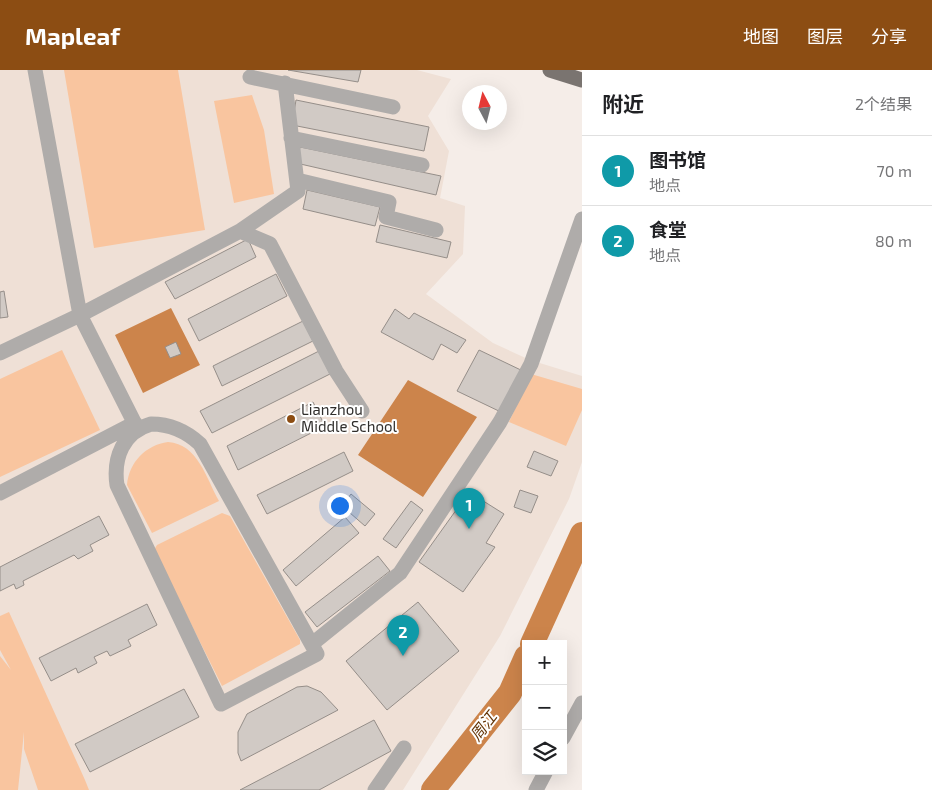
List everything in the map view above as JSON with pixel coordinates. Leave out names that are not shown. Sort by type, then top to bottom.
[{"type":"main road","points":[[550,70],[582,80]]},
{"type":"street","points":[[36,70],[80,315],[136,426]]},
{"type":"street","points":[[250,77],[393,107]]},
{"type":"street","points":[[0,352],[80,315],[240,231],[298,191],[285,83]]},
{"type":"street","points":[[291,138],[422,165]]},
{"type":"street","points":[[298,180],[389,202],[386,217],[436,230]]},
{"type":"street","points":[[312,644],[400,573],[500,422],[531,364],[582,219]]},
{"type":"street","points":[[240,231],[270,244],[336,371],[362,411]]},
{"type":"street","points":[[0,493],[136,426],[161,424],[192,436],[200,444],[317,654],[221,704],[118,485],[116,462],[120,450],[136,426]]},
{"type":"street","points":[[567,731],[582,703]]},
{"type":"street","points":[[375,790],[404,748]]},
{"type":"street","points":[[536,790],[544,775]]},
{"type":"shaded area","name":"Lianzhou Middle School","points":[[0,70],[417,70],[451,79],[428,116],[449,151],[440,198],[465,206],[463,254],[426,294],[493,343],[530,360],[582,376],[582,462],[569,499],[500,636],[403,790],[0,790]]},
{"type":"shaded area","points":[[64,70],[178,70],[205,230],[94,248]]},
{"type":"shaded area","points":[[252,95],[264,130],[274,194],[234,203],[214,101]]},
{"type":"shaded area","points":[[171,308],[200,365],[143,393],[115,335]]},
{"type":"shaded area","points":[[62,350],[100,430],[0,477],[0,379]]},
{"type":"shaded area","points":[[531,374],[582,389],[582,410],[566,446],[509,422]]},
{"type":"shaded area","points":[[408,380],[477,417],[423,497],[358,455]]},
{"type":"shaded area","points":[[168,442],[178,444],[194,455],[219,501],[152,533],[127,485],[128,477],[140,456],[153,447]]},
{"type":"shaded area","points":[[222,513],[230,516],[300,640],[300,644],[222,686],[154,550],[157,545]]},
{"type":"shaded area","points":[[9,612],[89,790],[38,790],[24,749],[24,732],[18,790],[0,790],[0,656],[11,670],[0,650],[0,616]]},
{"type":"building","points":[[288,70],[361,70],[358,82]]},
{"type":"building","points":[[296,100],[429,127],[424,151],[292,125]]},
{"type":"building","points":[[300,147],[441,176],[436,195],[296,163]]},
{"type":"building","points":[[307,190],[380,207],[375,226],[303,209]]},
{"type":"building","points":[[380,225],[451,242],[447,258],[376,242]]},
{"type":"building","points":[[248,239],[256,257],[175,299],[165,282]]},
{"type":"building","points":[[276,274],[287,296],[199,341],[188,319]]},
{"type":"building","points":[[4,291],[8,317],[0,318],[0,292]]},
{"type":"building","points":[[395,309],[409,319],[414,313],[466,340],[457,353],[441,344],[433,360],[381,332]]},
{"type":"building","points":[[303,321],[313,341],[222,386],[213,366]]},
{"type":"building","points":[[176,342],[181,354],[170,358],[165,347]]},
{"type":"building","points":[[479,350],[525,372],[503,413],[457,391]]},
{"type":"building","points":[[319,351],[330,374],[212,433],[200,411]]},
{"type":"building","points":[[313,402],[325,426],[238,470],[227,446]]},
{"type":"building","points":[[534,451],[558,461],[551,476],[527,467]]},
{"type":"building","points":[[344,452],[353,471],[267,514],[257,495]]},
{"type":"building","points":[[520,490],[538,496],[531,513],[514,507]]},
{"type":"building","points":[[469,492],[504,514],[486,543],[495,547],[463,592],[419,562]]},
{"type":"building","points":[[351,494],[375,514],[365,526],[342,506]]},
{"type":"building","points":[[411,501],[423,510],[396,548],[383,539]]},
{"type":"building","points":[[99,516],[109,535],[90,545],[93,551],[78,559],[74,555],[23,581],[24,585],[16,589],[14,584],[0,591],[0,567]]},
{"type":"building","points":[[345,517],[359,533],[296,586],[283,570]]},
{"type":"building","points":[[378,556],[390,571],[317,627],[305,612]]},
{"type":"building","points":[[418,602],[459,651],[387,710],[346,661]]},
{"type":"building","points":[[147,604],[157,625],[128,640],[131,646],[110,656],[107,651],[94,657],[97,663],[78,673],[76,668],[51,681],[39,658]]},
{"type":"building","points":[[307,686],[321,692],[338,710],[241,761],[238,753],[238,732],[247,714],[297,687]]},
{"type":"building","points":[[184,689],[199,717],[90,772],[75,744]]},
{"type":"building","points":[[374,720],[391,751],[319,790],[240,790]]},
{"type":"waterway","name":"周江","points":[[534,640],[582,534]]},
{"type":"waterway","name":"周江","points":[[433,790],[510,693],[522,666]]},
{"type":"place","name":"Lianzhou Middle School","points":[[291,419]]},
{"type":"place","name":"图书馆","points":[[469,529]]},
{"type":"place","name":"食堂","points":[[403,656]]}]
